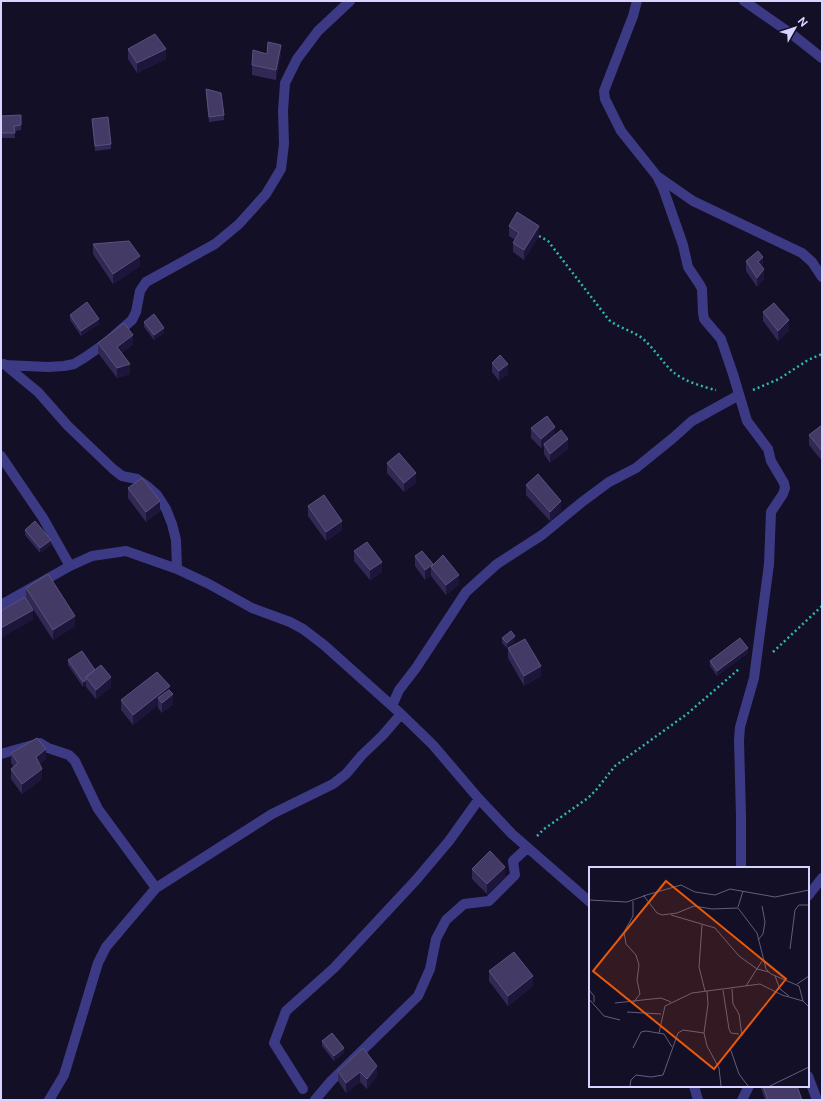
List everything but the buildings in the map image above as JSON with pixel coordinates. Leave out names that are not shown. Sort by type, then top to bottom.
[{"type":"street","points":[[3,363],[48,367],[74,364],[107,342],[132,320],[136,312],[138,295],[146,282],[215,244],[239,224],[266,194],[281,168],[284,144],[283,111],[285,83],[297,59],[318,31],[350,1]]},
{"type":"street","points":[[637,1],[634,16],[604,92],[604,96],[621,130],[657,176],[663,188],[683,245],[688,267],[702,289],[702,313],[704,319],[722,341],[747,421],[768,449],[771,462],[784,483],[785,488],[783,494],[771,512],[769,564],[754,678],[740,727],[739,740],[742,816],[741,867]]},
{"type":"street","points":[[744,1],[822,58]]},
{"type":"street","points":[[657,176],[693,201],[802,254],[812,262],[822,277]]},
{"type":"street","points":[[3,363],[38,392],[68,426],[112,469],[122,476],[137,480],[157,495],[166,509],[172,524],[176,540],[177,569]]},
{"type":"street","points":[[392,706],[399,690],[416,668],[466,592],[497,564],[542,535],[582,502],[610,482],[636,468],[692,421],[739,395]]},
{"type":"street","points":[[1,456],[40,514],[70,566]]},
{"type":"street","points":[[1,605],[70,566],[92,556],[126,552],[177,569],[209,584],[252,608],[290,622],[303,629],[347,664],[401,714],[433,745],[479,799],[527,848],[589,901]]},
{"type":"street","points":[[49,1100],[64,1075],[98,963],[106,947],[156,888],[272,814],[333,784],[346,774],[401,714]]},
{"type":"street","points":[[1,754],[40,743],[48,748],[69,755],[75,761],[98,809],[156,888]]},
{"type":"street","points":[[303,1089],[274,1043],[286,1011],[334,968],[416,880],[449,841],[479,799]]},
{"type":"street","points":[[315,1100],[331,1081],[418,996],[430,968],[436,939],[446,920],[464,904],[489,901],[515,875],[513,861],[527,848]]},
{"type":"street","points":[[809,888],[820,881]]},
{"type":"street","points":[[809,895],[820,881]]},
{"type":"street","points":[[809,1079],[817,1100]]},
{"type":"street","points":[[694,1087],[698,1100]]},
{"type":"street","points":[[742,1100],[748,1087]]},
{"type":"path","points":[[539,236],[548,241],[609,320],[617,326],[629,330],[641,337],[657,352],[672,371],[680,376],[709,388],[739,395],[779,379],[808,360],[822,354]]},
{"type":"path","points":[[755,668],[822,606]]},
{"type":"path","points":[[527,848],[544,829],[596,790],[615,766],[687,714],[757,653]]}]
